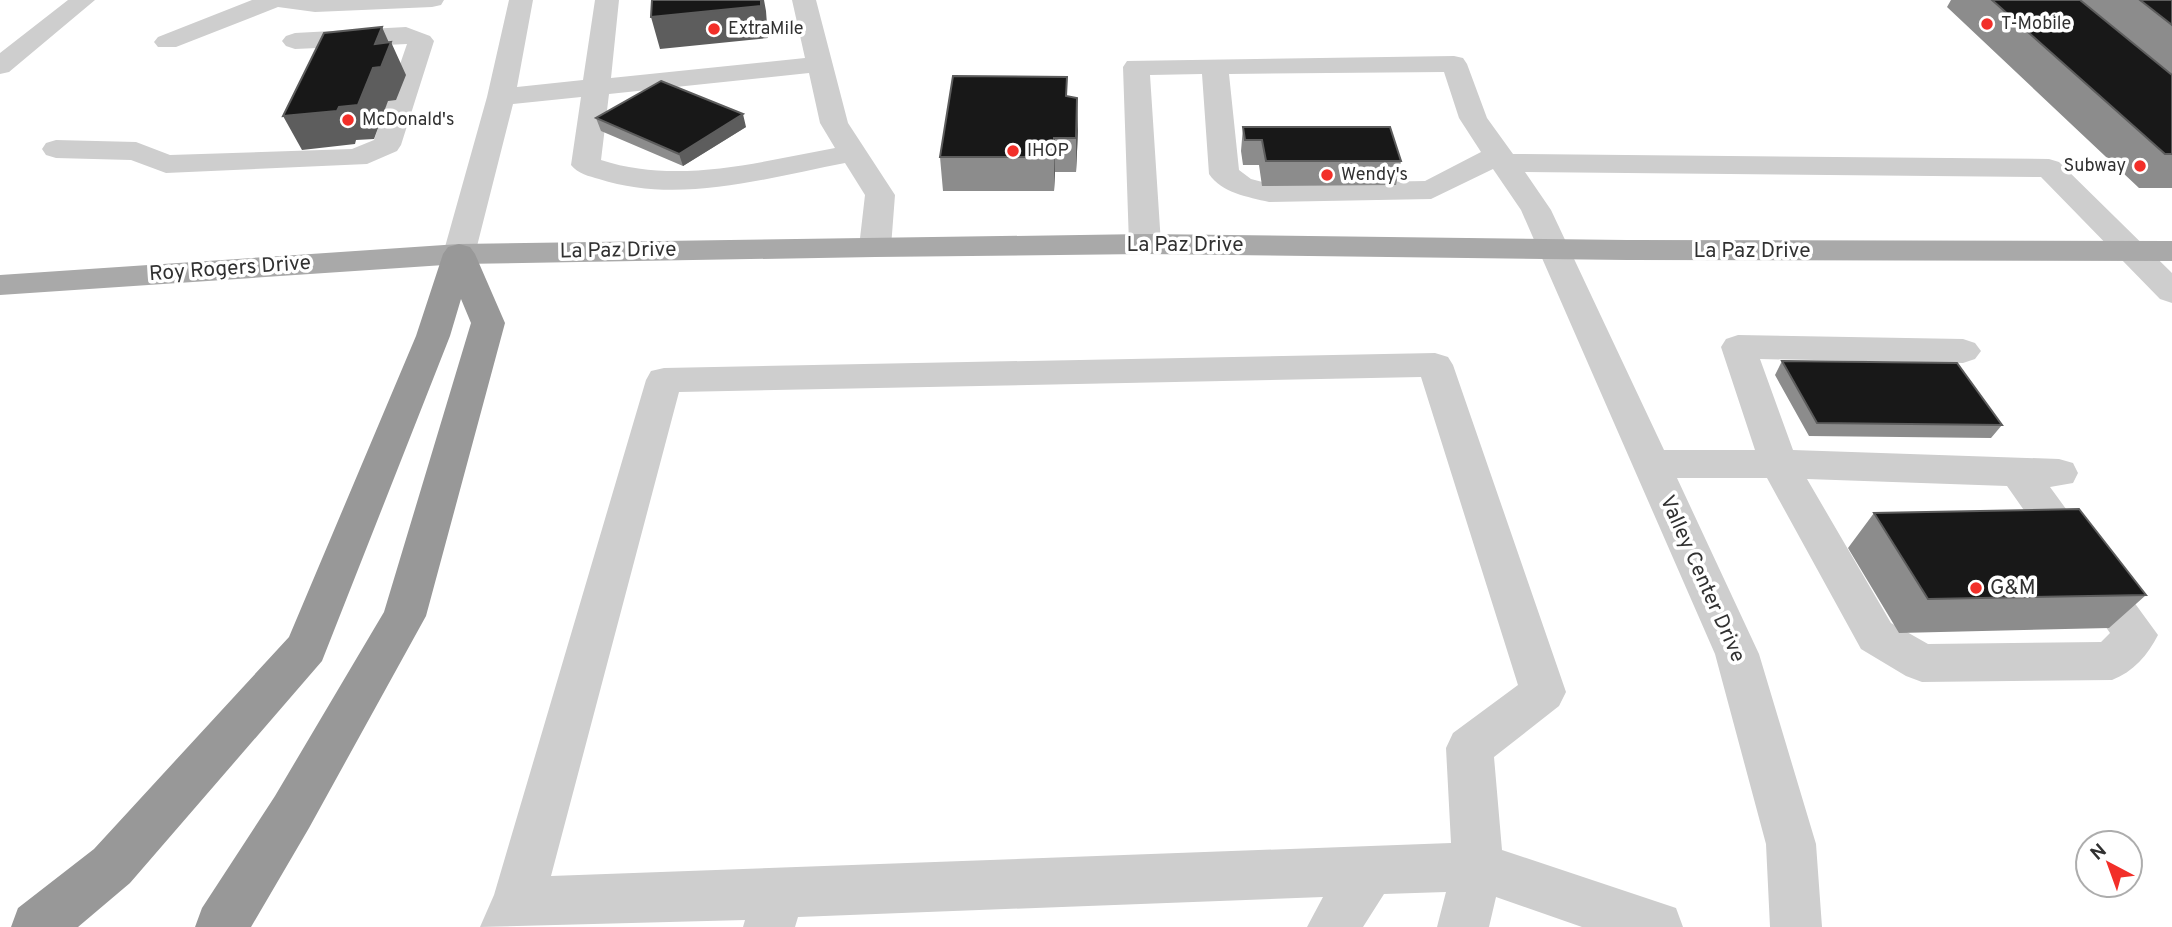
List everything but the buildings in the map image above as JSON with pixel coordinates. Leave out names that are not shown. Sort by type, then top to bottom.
[{"type":"highway","points":[[37,927],[112,866],[306,648],[433,336],[459,254]]},
{"type":"highway","points":[[221,927],[292,812],[404,617],[488,323],[459,254]]},
{"type":"main road","name":"La Paz Drive","points":[[459,254],[1145,244],[1552,249],[2172,251]]},
{"type":"main road","name":"Roy Rogers Drive","points":[[0,285],[459,254]]},
{"type":"street","points":[[6,58],[83,0]]},
{"type":"street","points":[[167,42],[277,0],[315,5],[432,0]]},
{"type":"street","points":[[459,254],[501,97],[521,0]]},
{"type":"street","points":[[607,0],[586,165],[610,175],[675,183],[854,153]]},
{"type":"street","points":[[804,0],[834,123],[880,195],[875,247]]},
{"type":"street","points":[[56,149],[136,151],[250,143],[276,160],[357,158],[387,145],[421,41],[406,36],[288,49],[298,20],[315,5]]},
{"type":"street","points":[[501,97],[820,64]]},
{"type":"street","name":"Valley Center Drive","points":[[1215,66],[1454,64],[1473,118],[1536,210],[1741,666],[1791,844],[1796,927]]},
{"type":"street","points":[[1145,244],[1136,67],[1215,66],[1224,174],[1240,185],[1269,193],[1430,190],[1502,159],[2049,168],[2172,292]]},
{"type":"street","points":[[1963,351],[1738,347],[1779,464],[1876,636],[1922,663],[2112,661],[2136,635],[2018,472]]},
{"type":"street","points":[[1463,927],[1478,866],[1470,748],[1543,692],[1435,365],[664,380],[512,915],[774,910],[1370,870],[1478,866],[1657,927]]},
{"type":"street","points":[[1651,464],[1779,464],[2059,473]]},
{"type":"street","points":[[1333,927],[1370,870]]},
{"type":"place","name":"T-Mobile","points":[[1987,24]]},
{"type":"place","name":"ExtraMile","points":[[714,29]]},
{"type":"place","name":"McDonald's","points":[[348,120]]},
{"type":"place","name":"IHOP","points":[[1013,151]]},
{"type":"place","name":"Subway","points":[[2140,166]]},
{"type":"place","name":"Wendy's","points":[[1327,175]]},
{"type":"place","name":"G&M","points":[[1976,588]]}]
